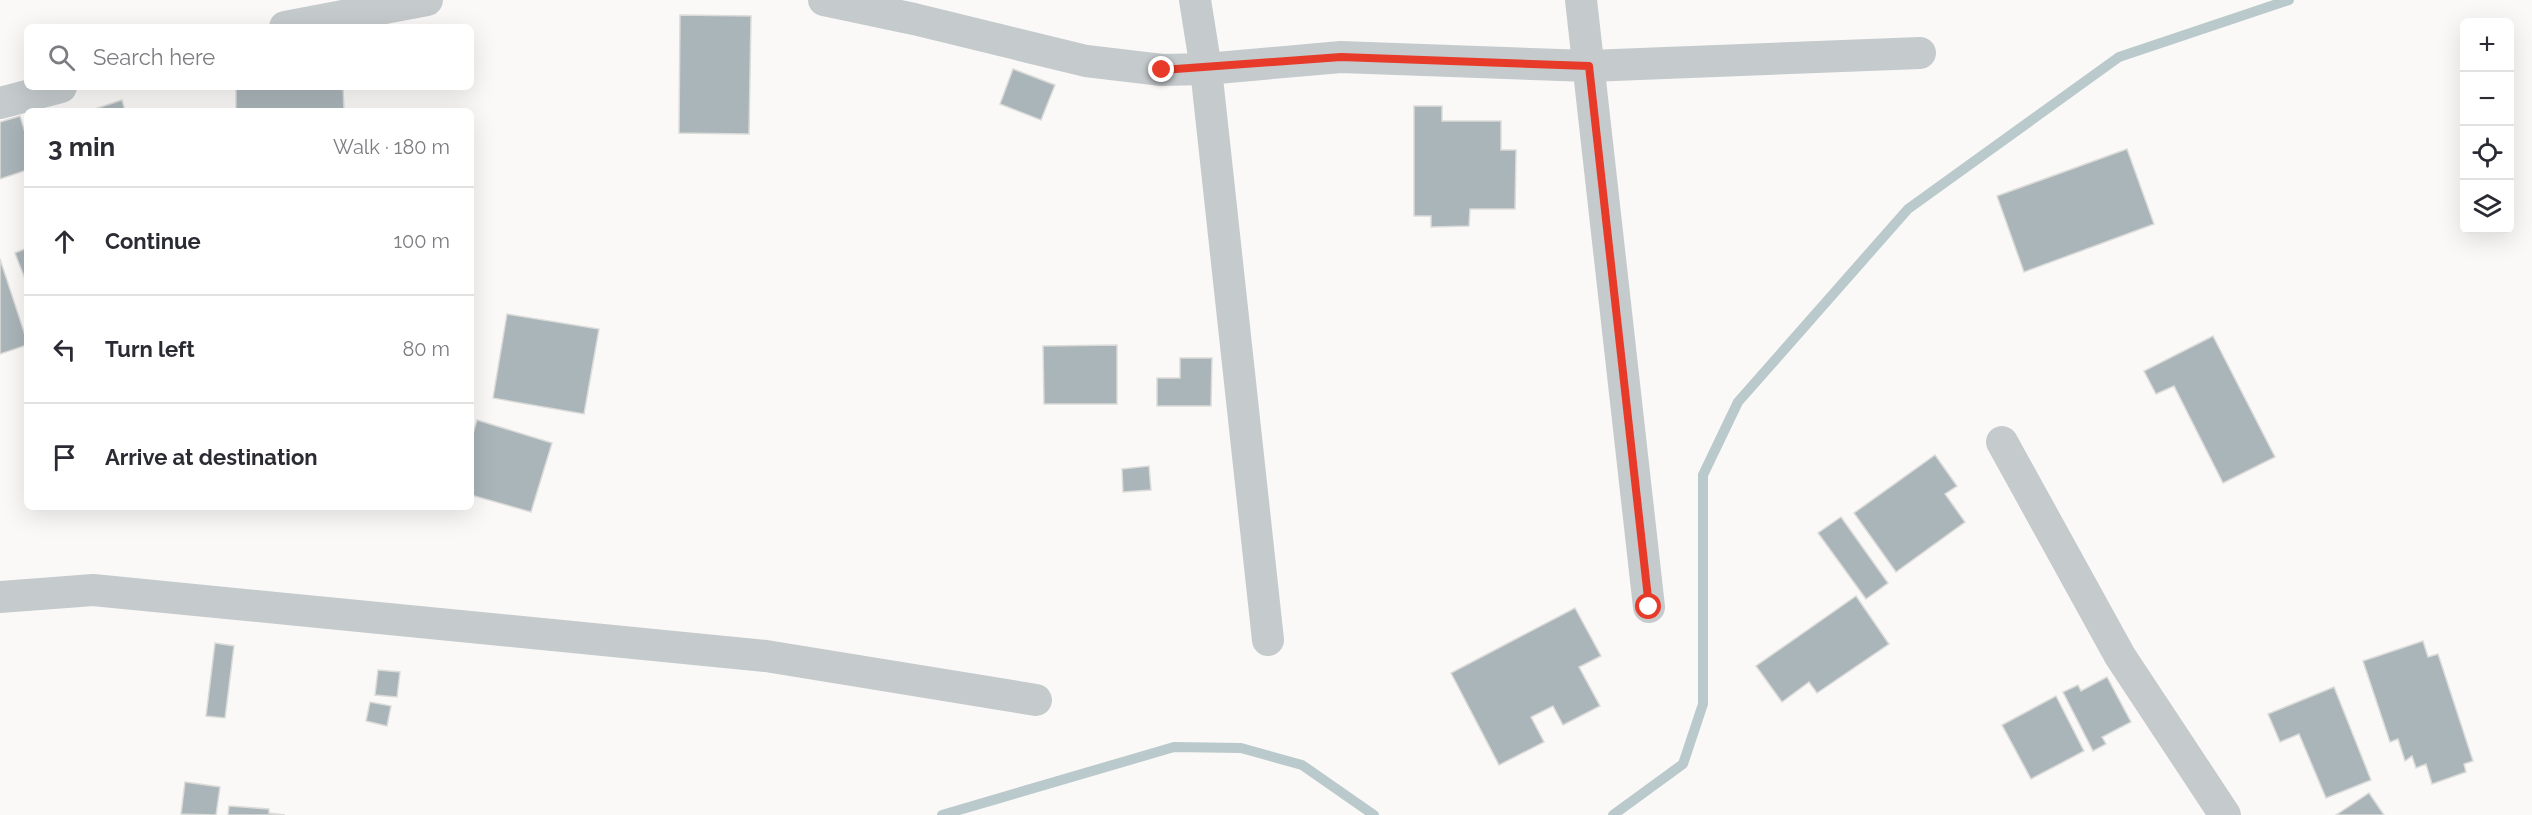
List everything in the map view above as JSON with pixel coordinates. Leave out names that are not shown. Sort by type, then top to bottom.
[{"type":"street","points":[[301,24],[427,0]]},
{"type":"street","points":[[824,0],[914,19],[1086,61],[1162,70],[1206,69],[1341,57],[1589,66],[1920,53]]},
{"type":"street","points":[[1195,0],[1206,69],[1268,640]]},
{"type":"street","points":[[1581,0],[1649,607]]},
{"type":"street","points":[[0,103],[50,90]]},
{"type":"street","points":[[2002,442],[2120,656],[2225,815]]},
{"type":"street","points":[[0,597],[93,590],[766,656],[1036,700]]},
{"type":"building","points":[[680,15],[751,16],[749,134],[679,133]]},
{"type":"building","points":[[1013,69],[1055,85],[1041,120],[1000,104]]},
{"type":"building","points":[[236,90],[343,90],[344,108],[236,108]]},
{"type":"building","points":[[122,100],[124,108],[98,108]]},
{"type":"building","points":[[1414,106],[1442,106],[1442,121],[1501,121],[1501,150],[1516,150],[1515,209],[1470,209],[1469,226],[1431,227],[1431,216],[1414,216]]},
{"type":"building","points":[[20,116],[24,129],[24,171],[0,179],[0,122]]},
{"type":"building","points":[[2127,149],[2154,224],[2024,272],[1997,196]]},
{"type":"building","points":[[24,249],[24,276],[15,253]]},
{"type":"building","points":[[0,259],[24,332],[24,346],[0,354]]},
{"type":"building","points":[[507,314],[599,329],[584,414],[493,398]]},
{"type":"building","points":[[2213,336],[2275,457],[2223,483],[2174,386],[2156,394],[2144,371]]},
{"type":"building","points":[[1117,345],[1117,404],[1044,404],[1043,346]]},
{"type":"building","points":[[1180,358],[1212,358],[1211,406],[1157,406],[1157,378],[1180,378]]},
{"type":"building","points":[[477,420],[552,443],[531,512],[474,496],[474,430]]},
{"type":"building","points":[[1935,455],[1957,486],[1945,494],[1965,522],[1896,572],[1854,513]]},
{"type":"building","points":[[1149,466],[1151,490],[1123,492],[1122,469]]},
{"type":"building","points":[[1841,517],[1888,583],[1866,599],[1818,533]]},
{"type":"building","points":[[1856,596],[1889,644],[1817,693],[1809,682],[1782,702],[1756,666]]},
{"type":"building","points":[[1575,608],[1601,656],[1579,667],[1600,706],[1563,725],[1553,706],[1531,717],[1544,742],[1499,765],[1451,673]]},
{"type":"building","points":[[2423,641],[2428,657],[2438,654],[2473,761],[2464,764],[2466,772],[2432,784],[2426,764],[2416,768],[2412,756],[2405,761],[2398,739],[2390,742],[2363,661]]},
{"type":"building","points":[[215,643],[234,646],[225,718],[206,716]]},
{"type":"building","points":[[378,670],[400,672],[397,697],[375,695]]},
{"type":"building","points":[[2107,677],[2131,722],[2102,737],[2106,744],[2093,751],[2063,692],[2078,685],[2081,691]]},
{"type":"building","points":[[2334,687],[2371,780],[2326,798],[2299,734],[2280,742],[2268,714]]},
{"type":"building","points":[[2056,696],[2084,751],[2031,779],[2002,725]]},
{"type":"building","points":[[370,702],[391,706],[387,726],[366,721]]},
{"type":"building","points":[[185,782],[220,787],[216,815],[181,814]]},
{"type":"building","points":[[2369,793],[2384,815],[2336,815]]},
{"type":"building","points":[[229,806],[269,809],[269,813],[285,815],[228,815]]},
{"type":"waterway","points":[[1613,815],[1683,764],[1703,704],[1703,475],[1738,402],[1908,209],[2119,57],[2289,0]]},
{"type":"waterway","points":[[942,815],[1174,747],[1241,748],[1302,765],[1374,815]]},
{"type":"route","points":[[1162,70],[1206,69],[1341,57],[1589,66],[1649,607]]}]
